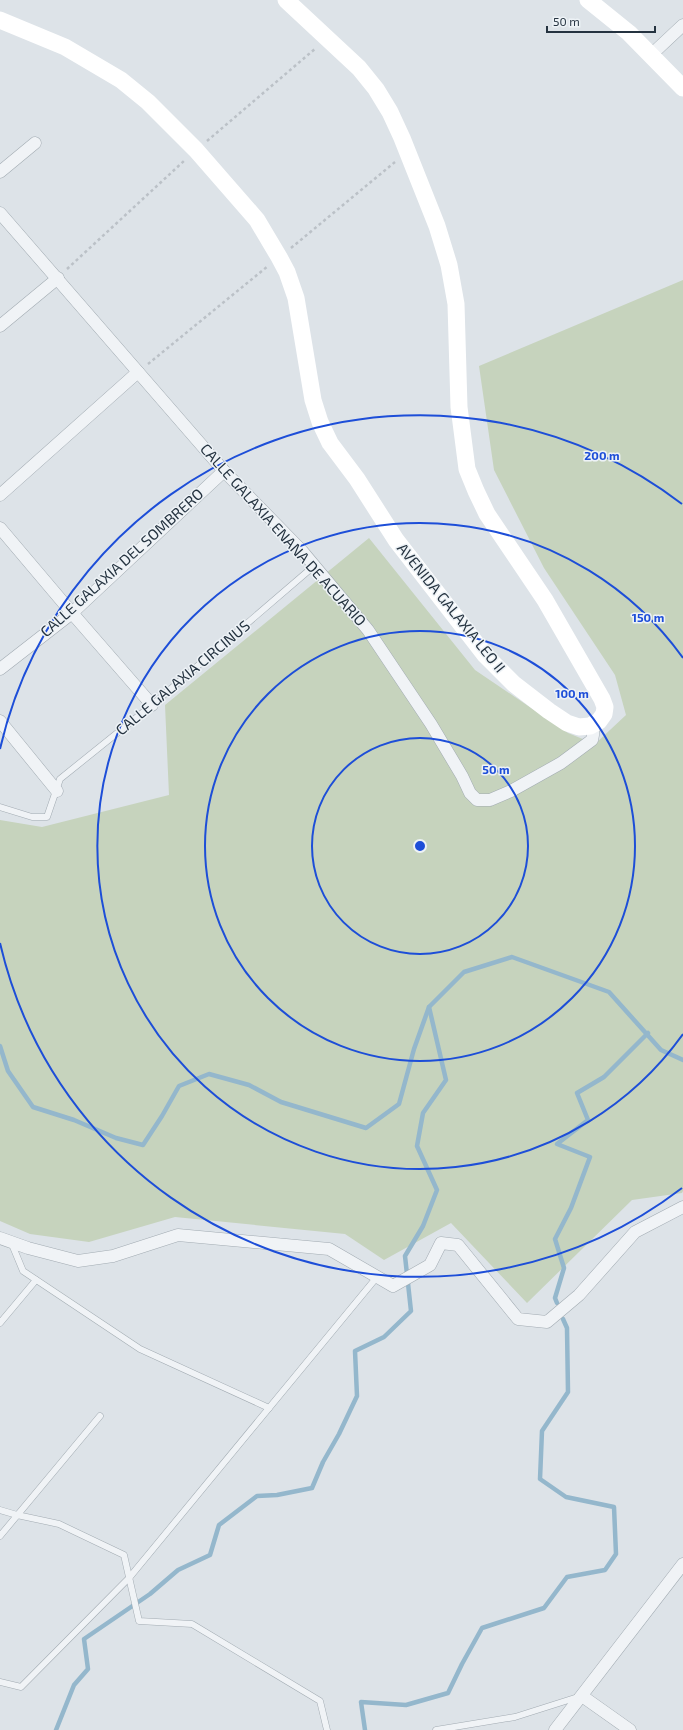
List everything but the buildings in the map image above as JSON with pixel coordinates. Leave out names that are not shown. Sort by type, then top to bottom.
[{"type":"street","points":[[286,0],[359,68],[390,112],[411,157],[437,226],[449,265],[456,304],[459,407],[467,468],[476,491],[488,514],[545,600],[602,698],[605,707],[604,714],[599,721],[593,724]]},
{"type":"street","points":[[588,0],[629,33],[683,88]]},
{"type":"street","name":"AVENIDA GALAXIA LEO II","points":[[0,20],[64,47],[121,80],[148,102],[196,150],[257,220],[287,272],[296,298],[313,400],[320,422],[330,443],[357,479],[396,540],[485,655],[514,684],[567,723],[579,727],[593,724]]},
{"type":"street","points":[[651,55],[683,25]]},
{"type":"street","points":[[0,172],[35,143]]},
{"type":"street","name":"CALLE GALAXIA ENANA DE ACUARIO","points":[[0,213],[224,471],[314,566],[368,630],[431,724],[462,776],[470,793],[477,800],[490,800],[511,791],[561,763],[592,740],[593,724]]},
{"type":"street","points":[[0,326],[58,278]]},
{"type":"street","points":[[0,495],[138,372]]},
{"type":"street","name":"CALLE GALAXIA DEL SOMBRERO","points":[[0,669],[72,613],[224,471]]},
{"type":"street","points":[[0,528],[152,705]]},
{"type":"street","points":[[0,721],[56,791]]},
{"type":"street","points":[[6,1240],[28,1248],[78,1261],[113,1256],[178,1235],[329,1249],[393,1286],[430,1265],[441,1244],[458,1245],[518,1319],[547,1322],[579,1295],[606,1267],[635,1232],[683,1207]]},
{"type":"street","points":[[555,1730],[683,1564]]},
{"type":"street","points":[[582,1696],[630,1730]]},
{"type":"lane","name":"CALLE GALAXIA CIRCINUS","points":[[0,807],[32,818],[47,817],[60,779],[152,705],[314,566]]},
{"type":"lane","points":[[6,1240],[23,1271],[140,1349],[268,1408]]},
{"type":"lane","points":[[0,1682],[21,1687],[129,1578],[377,1277]]},
{"type":"lane","points":[[0,1323],[36,1280]]},
{"type":"lane","points":[[0,1536],[100,1416]]},
{"type":"lane","points":[[0,1510],[17,1516],[59,1524],[124,1556],[139,1621],[192,1624],[320,1701],[327,1730]]},
{"type":"lane","points":[[436,1730],[515,1717],[582,1696]]},
{"type":"green space","points":[[683,280],[682,1193],[632,1200],[527,1303],[451,1223],[384,1260],[345,1234],[175,1217],[89,1242],[30,1234],[0,1221],[0,820],[42,827],[169,795],[165,705],[369,538],[475,670],[568,733],[595,744],[626,715],[615,675],[544,568],[494,470],[479,366]]},
{"type":"waterway","points":[[0,1046],[8,1071],[33,1107],[74,1120],[116,1138],[143,1145],[179,1086],[209,1074],[249,1085],[281,1102],[366,1128],[399,1104],[414,1049],[429,1007],[464,972],[512,957],[609,992],[661,1050],[683,1060]]},
{"type":"waterway","points":[[56,1730],[74,1685],[88,1669],[84,1639],[150,1594],[178,1570],[210,1555],[219,1525],[257,1496],[277,1495],[312,1488],[323,1462],[339,1434],[357,1396],[355,1351],[384,1337],[411,1311],[405,1256],[423,1226],[437,1190],[417,1146],[423,1113],[446,1080],[429,1007]]},
{"type":"waterway","points":[[557,1303],[555,1298],[564,1268],[555,1239],[571,1208],[590,1157],[557,1144],[588,1120],[577,1093],[604,1077],[648,1033]]},
{"type":"waterway","points":[[365,1730],[361,1702],[406,1705],[448,1693],[482,1628],[544,1608],[567,1577],[605,1570],[616,1554],[614,1507],[566,1497],[540,1479],[542,1431],[568,1392],[567,1328],[563,1319]]}]
